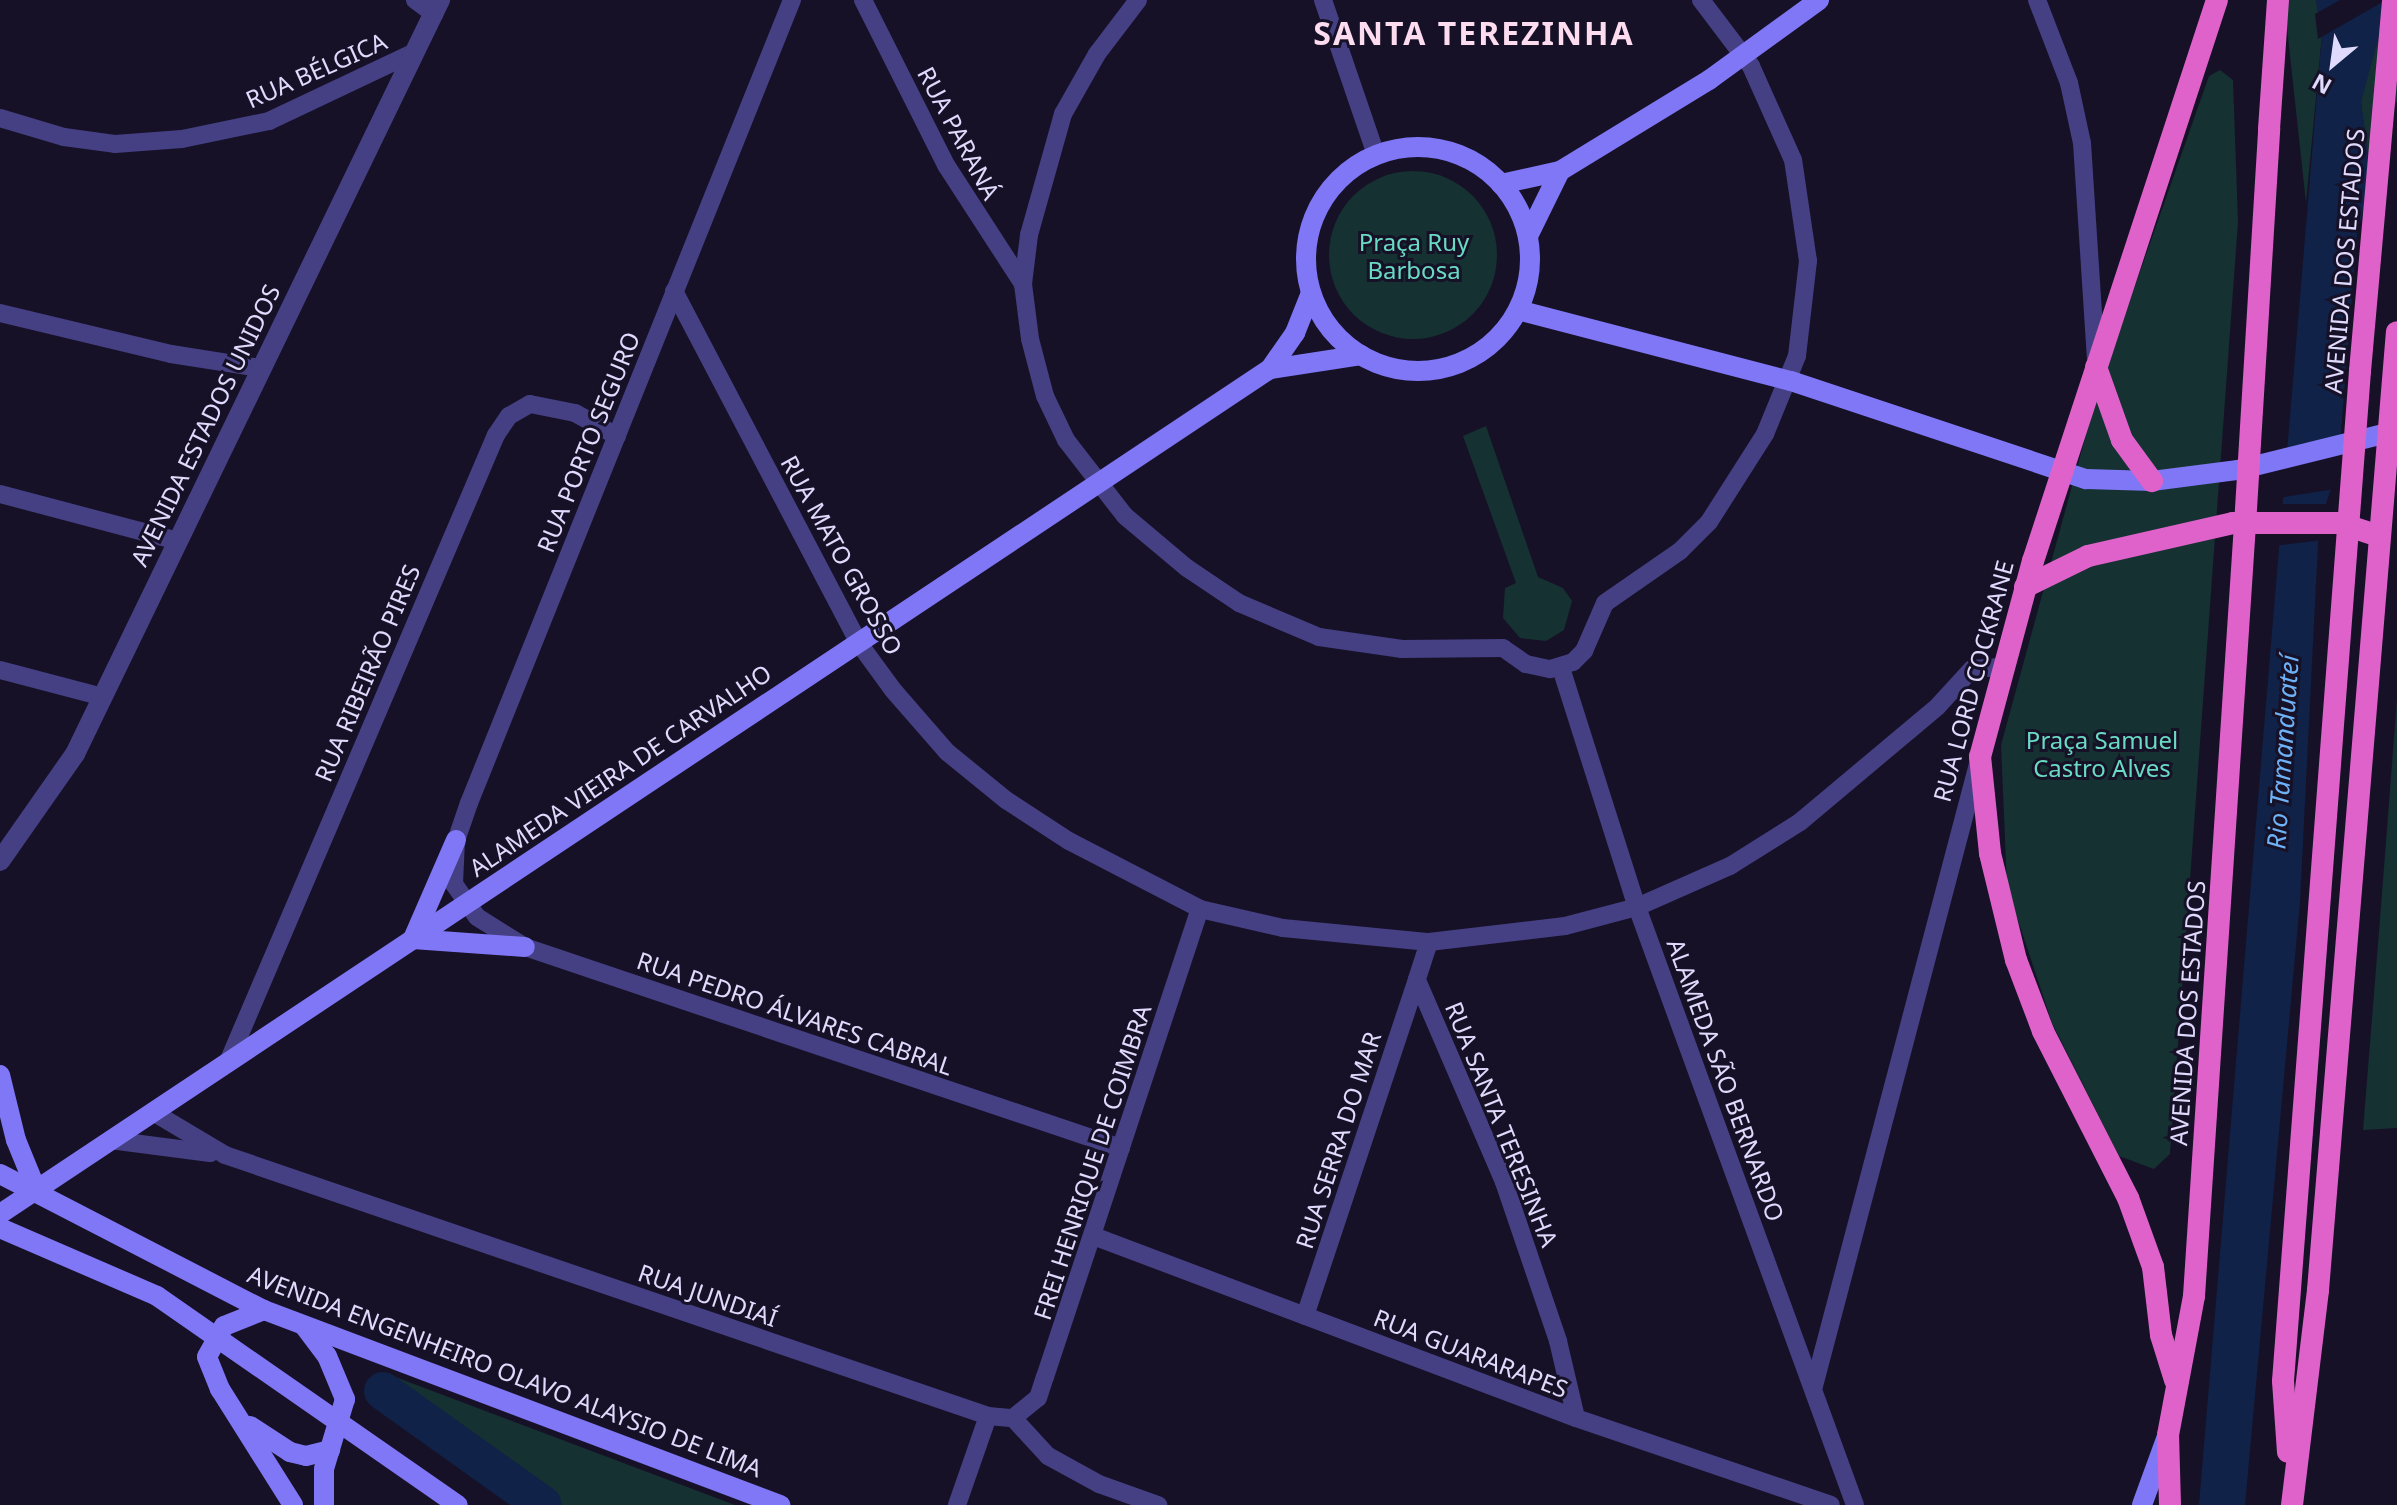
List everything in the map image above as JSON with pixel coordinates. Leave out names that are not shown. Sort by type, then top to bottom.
[{"type":"highway","name":"RUA LORD COCKRANE","points":[[1980,757],[2025,587],[2217,0]]},
{"type":"highway","name":"AVENIDA DOS ESTADOS","points":[[2170,1505],[2168,1435],[2175,1380],[2194,1296],[2278,0]]},
{"type":"highway","name":"AVENIDA DOS ESTADOS","points":[[2292,1505],[2283,1381],[2360,371],[2393,0]]},
{"type":"highway","name":"AVENIDA DOS ESTADOS","points":[[2292,1505],[2318,1290],[2397,332]]},
{"type":"highway","points":[[2096,367],[2122,440],[2152,481]]},
{"type":"highway","points":[[2025,587],[2088,556],[2233,523],[2339,523],[2379,536]]},
{"type":"highway","points":[[1980,757],[1990,853],[2016,960],[2043,1031],[2128,1198],[2153,1267],[2161,1335],[2175,1380]]},
{"type":"main road","points":[[1501,184],[1560,171],[1744,54],[1819,0]]},
{"type":"main road","points":[[1404,148],[1439,149],[1476,163],[1501,184],[1518,208],[1528,236],[1530,274],[1518,310],[1490,346],[1448,367],[1398,369],[1361,355],[1326,324],[1311,293],[1306,247],[1315,214],[1342,176],[1376,155],[1404,148]]},
{"type":"main road","points":[[1528,236],[1560,171]]},
{"type":"main road","name":"ALAMEDA VIEIRA DE CARVALHO","points":[[0,1214],[1270,369],[1295,333],[1311,293]]},
{"type":"main road","points":[[1518,310],[1791,381],[2061,474],[2152,481],[2238,470],[2387,433]]},
{"type":"main road","name":"ALAMEDA VIEIRA DE CARVALHO","points":[[1270,369],[1361,355]]},
{"type":"main road","points":[[456,840],[413,939],[525,947]]},
{"type":"main road","points":[[0,1075],[16,1140],[36,1189]]},
{"type":"main road","name":"AVENIDA ENGENHEIRO OLAVO ALAYSIO DE LIMA","points":[[0,1174],[36,1189],[264,1310],[780,1505]]},
{"type":"main road","points":[[0,1228],[157,1296],[458,1505]]},
{"type":"main road","points":[[264,1310],[245,1314],[216,1335],[207,1357],[211,1373],[293,1505]]},
{"type":"main road","points":[[305,1327],[341,1382],[341,1422],[330,1450],[324,1505]]},
{"type":"main road","points":[[237,1417],[290,1452],[306,1456],[330,1450]]},
{"type":"main road","points":[[2142,1505],[2168,1435]]},
{"type":"street","points":[[415,0],[437,7]]},
{"type":"street","name":"RUA PORTO SEGURO","points":[[465,905],[454,884],[456,840],[792,0]]},
{"type":"street","name":"RUA PARANÁ","points":[[863,0],[946,165],[1023,284]]},
{"type":"street","points":[[1138,0],[1097,54],[1058,127],[1035,205],[1023,284],[1045,396],[1056,424],[1096,484],[1204,582],[1282,623],[1319,637],[1378,647],[1503,648],[1535,668],[1561,668],[1584,651],[1605,603],[1672,557],[1709,522],[1745,471],[1791,381],[1807,291],[1803,208],[1779,121],[1744,54],[1701,0]]},
{"type":"street","points":[[1323,0],[1376,155]]},
{"type":"street","points":[[2037,0],[2069,83],[2082,143],[2096,367]]},
{"type":"street","name":"AVENIDA ESTADOS UNIDOS","points":[[0,861],[75,754],[437,7]]},
{"type":"street","name":"RUA BÉLGICA","points":[[0,118],[64,137],[115,144],[182,139],[269,121],[415,52]]},
{"type":"street","name":"RUA MATO GROSSO","points":[[674,291],[858,642],[947,752],[1006,800],[1069,841],[1200,909],[1283,928],[1429,942],[1565,926],[1637,907],[1730,866],[1800,822],[1938,706],[1972,669],[2004,667]]},
{"type":"street","points":[[0,313],[171,354],[260,368]]},
{"type":"street","name":"RUA RIBEIRÃO PIRES","points":[[228,1062],[496,435],[509,416],[530,404],[575,413],[617,436]]},
{"type":"street","points":[[0,494],[178,541]]},
{"type":"street","name":"ALAMEDA SÃO BERNARDO","points":[[1561,668],[1637,907],[1855,1505]]},
{"type":"street","points":[[0,670],[103,697]]},
{"type":"street","name":"RUA LORD COCKRANE","points":[[1814,1386],[1980,757]]},
{"type":"street","name":"RUA PEDRO ÁLVARES CABRAL","points":[[465,905],[491,929],[525,947],[1121,1148]]},
{"type":"street","name":"FREI HENRIQUE DE COIMBRA","points":[[1013,1418],[1038,1398],[1096,1237],[1121,1148],[1200,909]]},
{"type":"street","points":[[1417,980],[1429,942]]},
{"type":"street","name":"RUA SERRA DO MAR","points":[[1305,1316],[1417,980]]},
{"type":"street","name":"RUA SANTA TERESINHA","points":[[1417,980],[1504,1182],[1558,1341],[1576,1418]]},
{"type":"street","name":"RUA JUNDIAÍ","points":[[153,1112],[225,1155]]},
{"type":"street","name":"RUA JUNDIAÍ","points":[[110,1140],[225,1155],[988,1416],[1013,1418]]},
{"type":"street","name":"RUA GUARARAPES","points":[[1096,1237],[1576,1418],[1831,1505]]},
{"type":"street","points":[[957,1505],[988,1416]]},
{"type":"street","points":[[1013,1418],[1048,1456],[1099,1484],[1158,1505]]},
{"type":"green space","points":[[2284,0],[2316,0],[2322,34],[2306,203]]},
{"type":"green space","points":[[2397,0],[2397,101],[2371,179],[2361,102],[2371,54]]},
{"type":"green space","name":"Praça Samuel Castro Alves","points":[[2220,70],[2233,80],[2238,222],[2170,1154],[2154,1169],[2119,1156],[2052,1023],[2007,887],[2001,745],[2098,391],[2209,76]]},
{"type":"green space","name":"Praça Ruy Barbosa","points":[[1413,171],[1445,178],[1460,185],[1472,196],[1483,208],[1490,223],[1497,255],[1490,287],[1483,302],[1472,314],[1460,325],[1445,332],[1413,339],[1381,332],[1366,325],[1354,314],[1343,302],[1336,287],[1329,255],[1336,223],[1343,208],[1354,196],[1366,185],[1381,178]]},
{"type":"green space","points":[[1486,426],[1538,577],[1563,588],[1572,601],[1564,630],[1546,641],[1520,638],[1503,618],[1505,588],[1516,583],[1463,436]]},
{"type":"green space","points":[[2397,699],[2397,1128],[2363,1130],[2380,919]]},
{"type":"green space","points":[[398,1378],[735,1505],[559,1505],[396,1387]]},
{"type":"water","name":"Rio Tamanduateí","points":[[2316,0],[2382,0],[2380,32],[2361,102],[2371,179],[2357,235],[2338,468],[2319,524],[2300,902],[2245,1505],[2199,1505],[2322,34]]},
{"type":"pier","points":[[2340,0],[2386,0],[2318,39],[2315,14]]},
{"type":"pier","points":[[2344,435],[2335,489],[2278,498],[2281,455]]},
{"type":"pier","points":[[2277,504],[2330,504],[2322,540],[2274,546]]},
{"type":"waterway","points":[[383,1391],[543,1505]]},
{"type":"district","name":"SANTA TEREZINHA","points":[[1474,33]]}]
